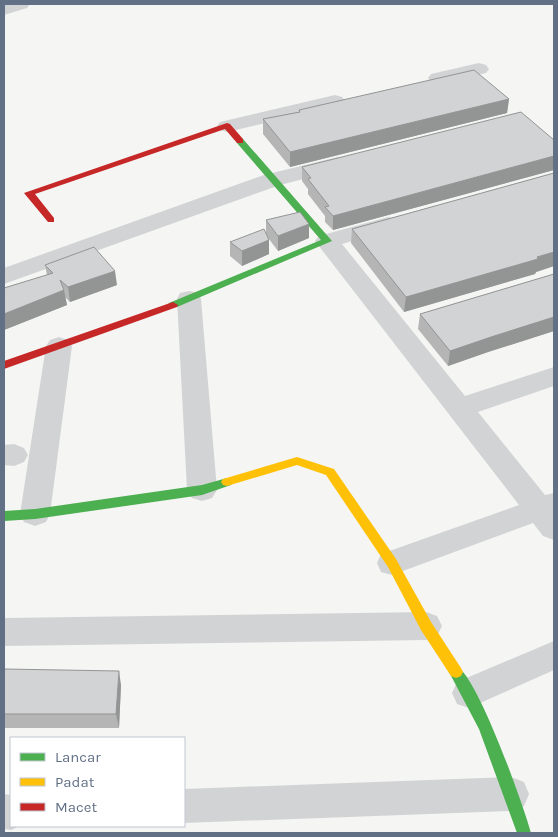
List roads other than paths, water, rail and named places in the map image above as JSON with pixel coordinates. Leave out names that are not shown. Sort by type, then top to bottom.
[{"type":"street","points":[[4,10],[21,4]]},
{"type":"street","points":[[421,82],[479,69]]},
{"type":"street","points":[[51,220],[29,193],[227,126],[353,98]]},
{"type":"street","points":[[227,126],[272,180],[404,322],[460,408],[550,514],[392,563]]},
{"type":"street","points":[[4,276],[272,180],[358,159]]},
{"type":"street","points":[[4,365],[189,299],[328,241],[412,218]]},
{"type":"street","points":[[189,299],[202,490]]},
{"type":"street","points":[[35,514],[59,346]]},
{"type":"street","points":[[460,408],[554,376]]},
{"type":"street","points":[[4,516],[35,514],[202,490],[297,461],[330,472],[392,563],[426,626],[469,693],[511,794],[524,833]]},
{"type":"street","points":[[4,632],[426,626]]},
{"type":"street","points":[[469,693],[554,655]]},
{"type":"street","points":[[185,806],[511,794]]}]
